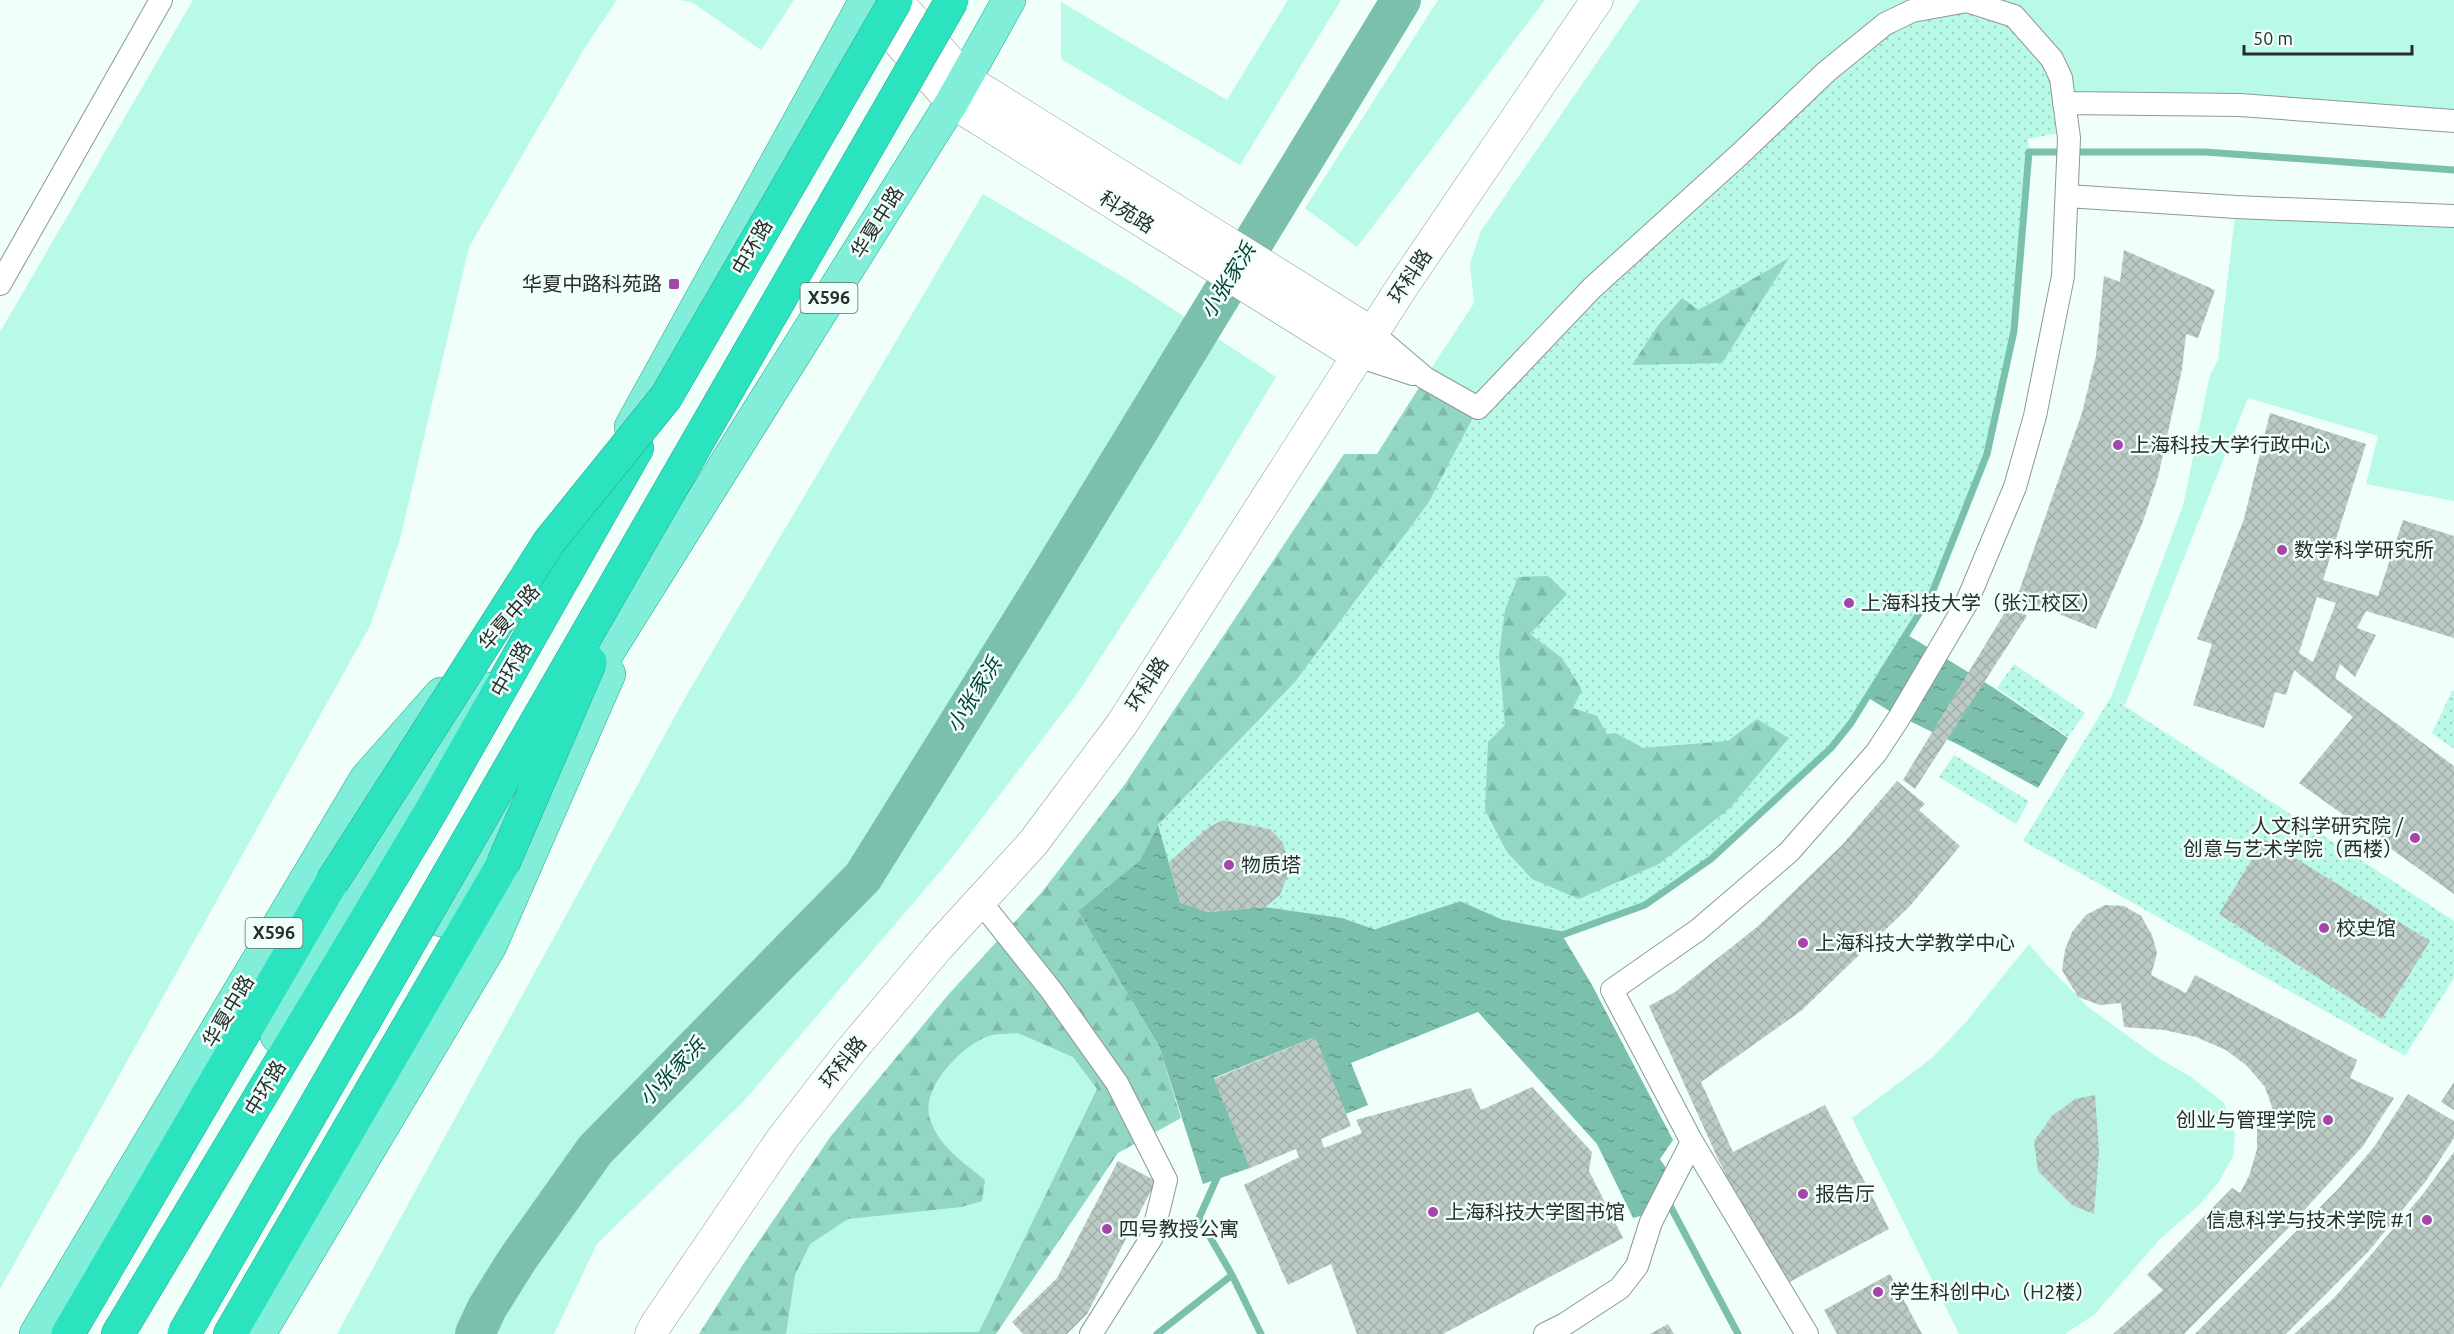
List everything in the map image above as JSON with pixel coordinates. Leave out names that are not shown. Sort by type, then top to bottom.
[{"type":"highway","points":[[184,1334],[952,0]]},
{"type":"highway","name":"中环路","points":[[118,1334],[431,811],[666,397],[877,1]]},
{"type":"highway","points":[[68,1334],[332,882],[549,542],[666,397]]},
{"type":"highway","points":[[230,1334],[503,864],[652,519]]},
{"type":"main road","name":"华夏中路","points":[[203,1334],[460,887],[959,91],[1010,0]]},
{"type":"main road","name":"华夏中路","points":[[102,1334],[555,565],[877,1]]},
{"type":"main road","name":"华夏中路","points":[[36,1334],[366,778],[555,565]]},
{"type":"main road","name":"华夏中路","points":[[259,1334],[490,946],[645,594]]},
{"type":"street","points":[[2,278],[161,0]]},
{"type":"street","name":"环科路","points":[[629,1334],[639,1313],[766,1127],[923,934],[1017,831],[1106,712],[1356,339],[1573,0]]},
{"type":"street","name":"环科路","points":[[651,1334],[782,1139],[848,1054],[1033,843],[1122,724],[1356,339],[1598,0]]},
{"type":"street","name":"科苑路","points":[[877,1],[959,91],[1356,339],[1478,408],[1592,288],[1739,155],[1826,72],[1885,24],[1912,11],[1967,1],[2014,16],[2052,59],[2061,78],[2064,103]]},
{"type":"street","points":[[1808,1334],[1692,1142],[1612,990],[1708,922],[1789,852],[1876,753],[1966,604],[2015,487],[2036,416],[2063,276],[2069,138],[2064,103],[2240,105],[2454,121]]},
{"type":"street","points":[[2067,196],[2236,207],[2454,216]]},
{"type":"street","points":[[980,901],[1051,990],[1118,1083],[1166,1180],[1152,1237],[1091,1334]]},
{"type":"street","points":[[1545,1334],[1565,1324],[1620,1288],[1637,1266],[1651,1222],[1692,1142]]},
{"type":"shaded area","points":[[193,0],[617,0],[584,49],[469,247],[400,539],[370,626],[0,1289],[0,332]]},
{"type":"shaded area","points":[[680,0],[794,0],[761,50],[693,3]]},
{"type":"shaded area","points":[[1288,0],[1341,0],[1240,165],[1061,59],[1061,2],[1227,100]]},
{"type":"shaded area","points":[[1438,0],[1545,0],[1357,247],[1305,208]]},
{"type":"shaded area","points":[[1640,0],[2454,0],[2454,121],[2064,103],[2062,55],[1967,1],[1885,24],[1478,408],[1425,378],[1474,303],[1470,264],[1481,231]]},
{"type":"shaded area","points":[[1967,1],[2038,42],[2068,131],[2028,139],[2029,152],[2014,331],[1988,449],[1932,593],[1851,723],[1831,748],[1726,845],[1645,905],[1562,935],[1501,923],[1460,905],[1379,931],[1342,918],[1265,907],[1208,912],[1180,903],[1158,825],[1295,682],[1429,502],[1478,408],[1885,24]]},
{"type":"shaded area","points":[[983,194],[1133,283],[1276,377],[1184,529],[1079,691],[950,860],[744,1101],[597,1244],[554,1334],[337,1334],[686,696]]},
{"type":"shaded area","points":[[2236,207],[2454,216],[2454,501],[2366,484],[2378,436],[2248,398],[2125,705],[2111,697],[2183,506],[2210,375],[2218,360]]},
{"type":"shaded area","points":[[2014,664],[2085,713],[2068,737],[1997,688]]},
{"type":"shaded area","points":[[2454,691],[2454,749],[2432,733]]},
{"type":"shaded area","points":[[2111,697],[2454,921],[2454,978],[2405,1056],[2023,841]]},
{"type":"shaded area","points":[[1954,755],[2029,801],[2016,824],[1939,777]]},
{"type":"shaded area","points":[[2029,944],[2088,1007],[2157,1057],[2191,1077],[2224,1103],[2235,1134],[2233,1156],[2218,1183],[2199,1205],[2159,1240],[2095,1314],[2065,1334],[1959,1334],[1852,1118],[1932,1058],[1966,1022]]},
{"type":"shaded area","points":[[1018,1033],[1073,1057],[1097,1089],[979,1332],[786,1334],[795,1275],[810,1244],[848,1219],[961,1207],[982,1201],[985,1180],[939,1138],[930,1119],[928,1107],[936,1082],[944,1070],[965,1050],[986,1037]]},
{"type":"green space","points":[[1789,258],[1722,363],[1632,365],[1659,324],[1682,298],[1699,310]]},
{"type":"green space","points":[[1425,378],[1478,408],[1429,502],[1295,682],[1158,825],[1140,860],[1078,911],[1159,1046],[1181,1118],[1118,1153],[996,1334],[699,1334],[742,1266],[831,1136],[948,995],[1042,892],[1125,784],[1344,454],[1377,454]]},
{"type":"green space","points":[[1548,576],[1567,594],[1530,634],[1562,658],[1582,690],[1573,708],[1597,716],[1607,734],[1616,733],[1643,748],[1728,741],[1757,719],[1789,738],[1730,808],[1659,864],[1579,899],[1532,879],[1507,852],[1485,810],[1488,742],[1505,725],[1499,655],[1505,610],[1518,577]]},
{"type":"water","points":[[1906,634],[1994,688],[2068,738],[2038,788],[1961,746],[1891,712],[1867,697]]},
{"type":"water","points":[[1158,825],[1180,902],[1208,912],[1265,907],[1342,918],[1379,931],[1460,905],[1501,923],[1562,935],[1592,985],[1673,1140],[1660,1159],[1668,1171],[1648,1214],[1633,1218],[1597,1144],[1478,1012],[1351,1063],[1368,1105],[1346,1114],[1315,1037],[1214,1078],[1250,1168],[1203,1184],[1159,1046],[1078,911],[1140,860]]},
{"type":"building","name":"上海科技大学行政中心","points":[[2124,250],[2215,290],[2198,338],[2186,334],[2182,369],[2158,477],[2142,524],[2096,629],[2017,597],[2082,413],[2096,356],[2104,276],[2120,282]]},
{"type":"building","points":[[2270,413],[2366,444],[2323,580],[2378,596],[2403,520],[2454,536],[2454,638],[2366,611],[2357,628],[2376,635],[2355,677],[2340,664],[2335,678],[2454,766],[2454,894],[2299,783],[2353,717],[2294,670],[2286,695],[2275,692],[2264,728],[2193,705],[2212,644],[2197,639],[2244,519]],"holes":[[[2317,597],[2336,603],[2313,662],[2299,653]]]},
{"type":"building","points":[[2010,604],[2027,616],[1915,789],[1903,780]]},
{"type":"building","name":"上海科技大学教学中心","points":[[1897,781],[1925,804],[1919,810],[1960,846],[1910,906],[1801,1011],[1701,1082],[1733,1152],[1825,1105],[1889,1229],[1782,1286],[1718,1159],[1649,1006],[1675,992],[1757,927],[1842,845]]},
{"type":"building","name":"物质塔","points":[[1223,820],[1270,829],[1283,843],[1290,868],[1280,895],[1265,907],[1208,912],[1180,903],[1169,862],[1209,827]]},
{"type":"building","name":"校史馆","points":[[2264,839],[2430,941],[2382,1019],[2219,914]]},
{"type":"building","name":"创业与管理学院","points":[[2105,905],[2124,906],[2141,916],[2152,935],[2157,953],[2151,975],[2186,993],[2195,975],[2357,1060],[2350,1078],[2394,1098],[2363,1146],[2287,1229],[2184,1334],[2113,1334],[2163,1290],[2147,1275],[2232,1188],[2240,1193],[2249,1176],[2257,1149],[2257,1129],[2276,1127],[2274,1113],[2265,1087],[2247,1066],[2226,1050],[2196,1037],[2164,1030],[2124,1027],[2121,1003],[2100,1005],[2078,997],[2062,970],[2065,950],[2072,932],[2086,915]]},
{"type":"building","name":"上海科技大学图书馆","points":[[1315,1037],[1351,1126],[1321,1139],[1324,1148],[1362,1133],[1356,1120],[1471,1088],[1481,1110],[1532,1087],[1592,1152],[1589,1171],[1623,1238],[1443,1334],[1357,1334],[1331,1264],[1288,1285],[1244,1185],[1299,1157],[1296,1149],[1250,1168],[1214,1079]]},
{"type":"building","points":[[2454,1082],[2454,1110],[2441,1102]]},
{"type":"building","points":[[2408,1094],[2454,1121],[2454,1138],[2426,1181],[2368,1252],[2286,1334],[2195,1334],[2340,1187],[2374,1147]]},
{"type":"building","points":[[2095,1095],[2099,1152],[2094,1214],[2072,1205],[2038,1171],[2034,1141],[2052,1116],[2075,1099]]},
{"type":"building","name":"信息科学与技术学院 #1","points":[[2454,1152],[2454,1334],[2294,1334],[2334,1298],[2423,1194]]},
{"type":"building","name":"四号教授公寓","points":[[1118,1161],[1156,1181],[1087,1314],[1067,1334],[1023,1334],[1012,1322],[1057,1278]]},
{"type":"building","name":"学生科创中心（H2楼）","points":[[1890,1274],[1922,1334],[1837,1334],[1824,1310]]},
{"type":"building","points":[[1668,1324],[1674,1334],[1650,1334]]},
{"type":"waterway","name":"小张家浜","points":[[475,1334],[487,1308],[517,1260],[595,1150],[863,877],[1036,599],[1401,0]]},
{"type":"waterway","points":[[1378,932],[1460,905],[1501,923],[1562,935],[1645,905],[1711,859],[1831,748],[1851,723],[1932,593],[1987,454],[2014,331],[2029,152],[2205,152],[2454,170]]},
{"type":"waterway","points":[[1157,1334],[1232,1275],[1199,1218],[1220,1171]]},
{"type":"waterway","points":[[1667,1200],[1738,1334]]},
{"type":"waterway","points":[[1232,1275],[1261,1334]]},
{"type":"place","name":"华夏中路科苑路","points":[[674,284]]},
{"type":"place","name":"上海科技大学行政中心","points":[[2118,445]]},
{"type":"place","name":"数学科学研究所","points":[[2282,550]]},
{"type":"place","name":"上海科技大学（张江校区）","points":[[1849,603]]},
{"type":"place","name":"人文科学研究院 / 创意与艺术学院（西楼）","points":[[2415,838]]},
{"type":"place","name":"物质塔","points":[[1229,865]]},
{"type":"place","name":"校史馆","points":[[2324,928]]},
{"type":"place","name":"上海科技大学教学中心","points":[[1803,943]]},
{"type":"place","name":"创业与管理学院","points":[[2328,1120]]},
{"type":"place","name":"报告厅","points":[[1803,1194]]},
{"type":"place","name":"上海科技大学图书馆","points":[[1433,1212]]},
{"type":"place","name":"信息科学与技术学院 #1","points":[[2427,1220]]},
{"type":"place","name":"四号教授公寓","points":[[1107,1229]]},
{"type":"place","name":"学生科创中心（H2楼）","points":[[1878,1292]]}]
